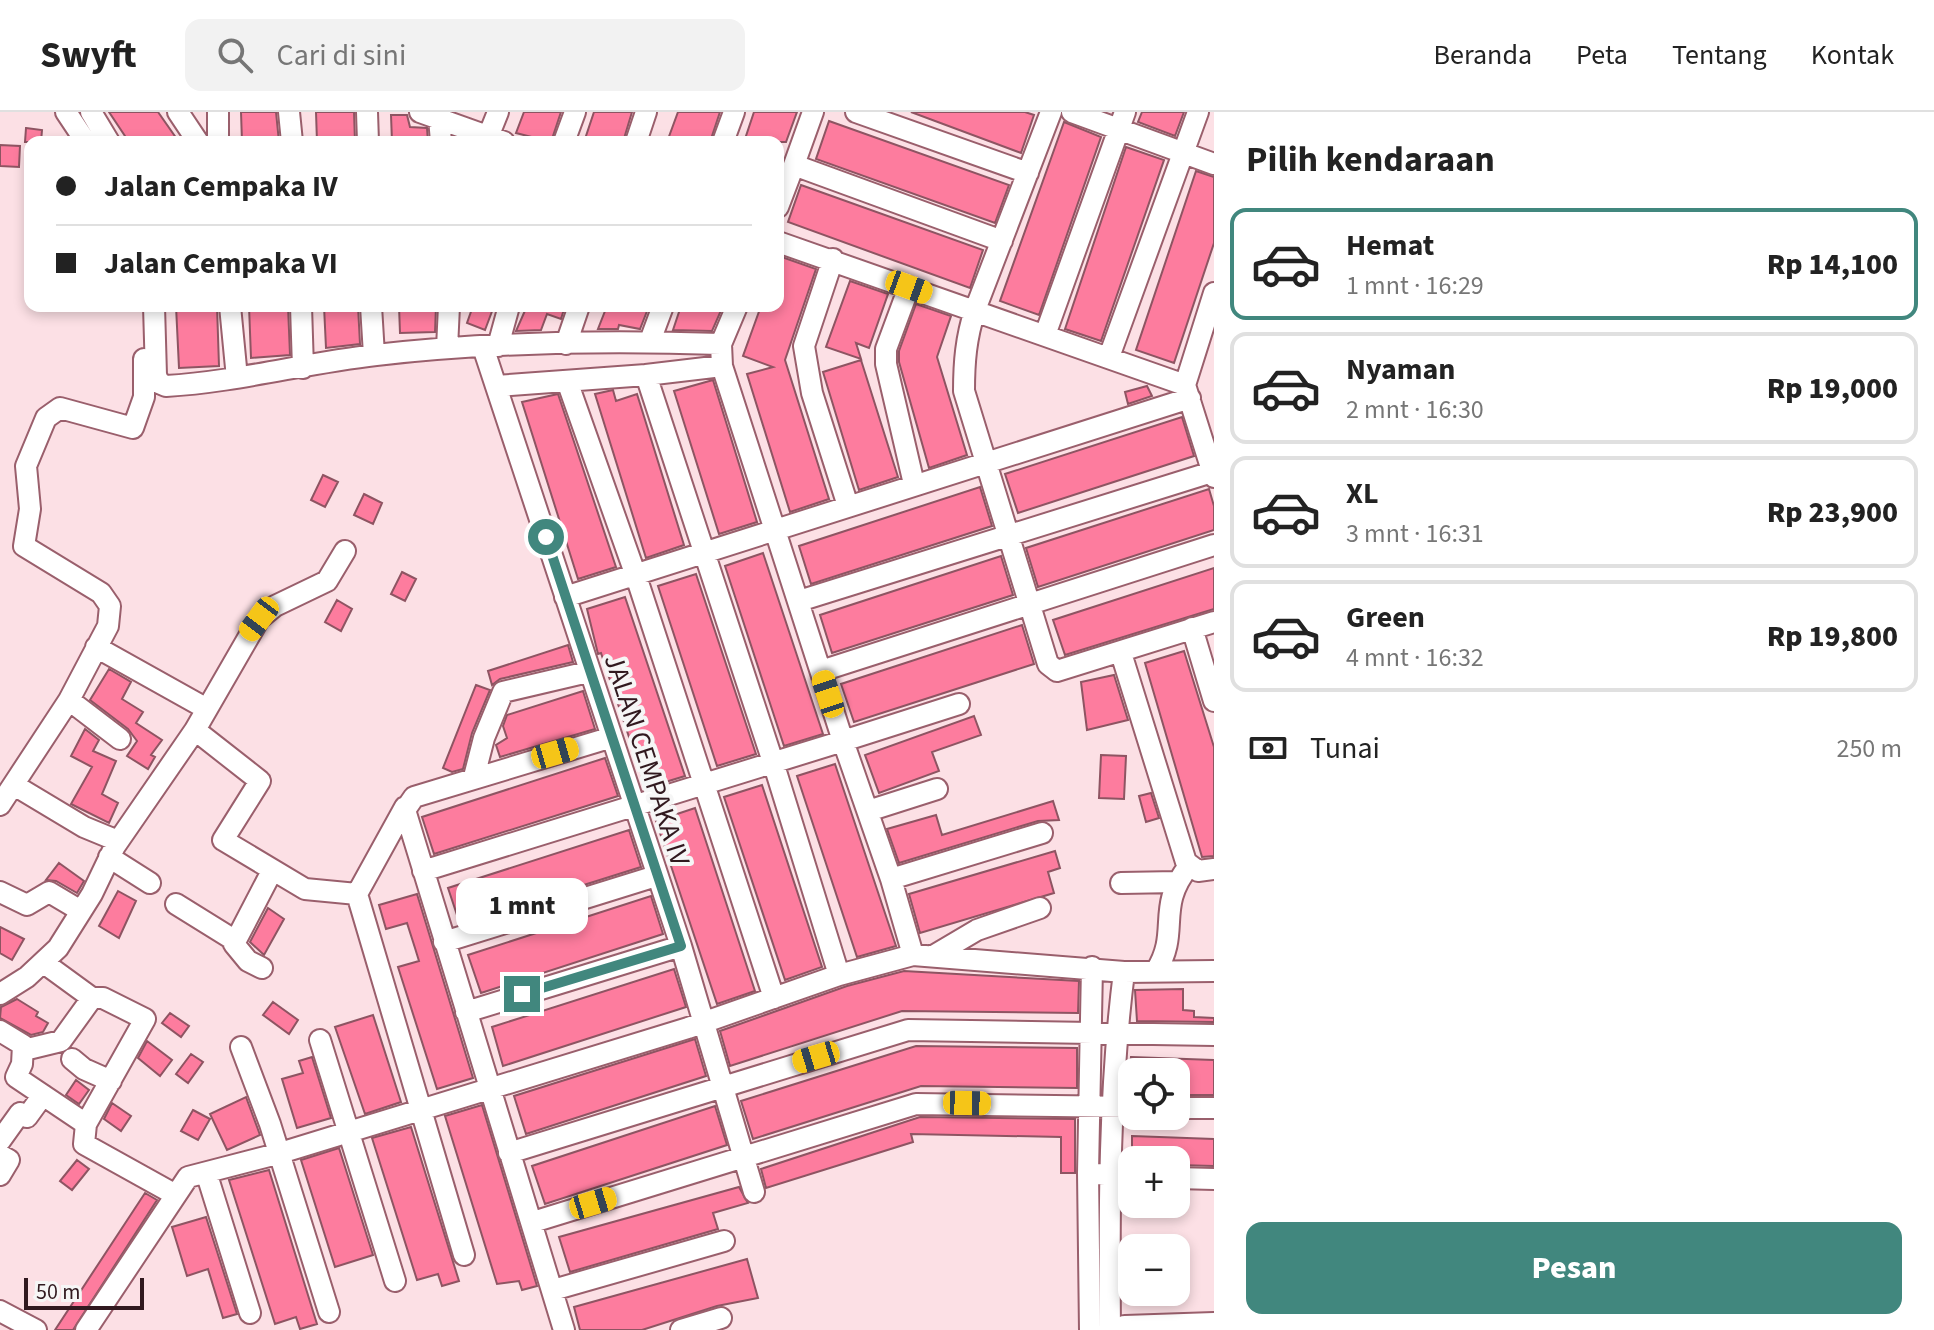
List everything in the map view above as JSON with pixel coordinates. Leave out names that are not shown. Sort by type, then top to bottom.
[{"type":"street","points":[[66,112],[82,136]]},
{"type":"street","points":[[91,112],[105,136]]},
{"type":"street","points":[[178,112],[194,136]]},
{"type":"street","points":[[218,112],[218,136]]},
{"type":"street","points":[[289,112],[291,136]]},
{"type":"street","points":[[367,112],[368,136]]},
{"type":"street","points":[[494,136],[498,112]]},
{"type":"street","points":[[566,136],[575,112]]},
{"type":"street","points":[[638,136],[646,112]]},
{"type":"street","points":[[725,136],[734,112]]},
{"type":"street","points":[[784,191],[813,112]]},
{"type":"street","points":[[856,112],[1028,173]]},
{"type":"street","points":[[1051,112],[965,338],[964,391],[1007,537],[1053,669],[1121,653],[1214,622]]},
{"type":"street","points":[[1072,112],[1121,121],[1184,153],[1214,164]]},
{"type":"street","points":[[1109,357],[1198,112]]},
{"type":"street","points":[[430,115],[483,136]]},
{"type":"street","points":[[430,115],[439,136]]},
{"type":"street","points":[[1045,335],[1121,121]]},
{"type":"street","points":[[794,165],[1002,241]]},
{"type":"street","points":[[784,244],[1109,357],[1187,391]]},
{"type":"street","points":[[833,259],[804,346],[812,393],[848,506]]},
{"type":"street","points":[[909,287],[886,349],[886,364],[914,484]]},
{"type":"street","points":[[799,601],[1213,474],[1187,391],[1214,293]]},
{"type":"street","points":[[0,805],[69,700],[111,615],[108,599],[24,546],[30,509],[26,466],[46,418],[60,408],[125,428],[133,428],[138,422],[145,386],[141,312]]},
{"type":"street","points":[[154,312],[159,383],[173,386],[374,355],[447,348],[650,341],[721,344]]},
{"type":"street","points":[[231,312],[237,378]]},
{"type":"street","points":[[301,312],[303,368]]},
{"type":"street","points":[[371,312],[374,355]]},
{"type":"street","points":[[447,348],[449,312]]},
{"type":"street","points":[[490,346],[506,312]]},
{"type":"street","points":[[566,344],[577,312]]},
{"type":"street","points":[[650,341],[661,312]]},
{"type":"street","points":[[734,312],[721,344],[722,366],[843,741],[891,879],[923,955]]},
{"type":"street","name":"JALAN CEMPAKA IV","points":[[490,346],[496,386],[609,738],[681,946],[754,1192]]},
{"type":"street","points":[[496,386],[722,366]]},
{"type":"street","points":[[646,375],[774,765],[839,975]]},
{"type":"street","points":[[567,381],[636,576],[774,998]]},
{"type":"street","points":[[565,597],[704,556],[1187,391]]},
{"type":"street","points":[[821,671],[1214,545]]},
{"type":"street","points":[[0,994],[44,963],[81,911],[114,849],[195,730],[259,619],[288,598],[327,581],[345,551]]},
{"type":"street","points":[[1192,628],[1214,701]]},
{"type":"street","points":[[96,647],[207,709]]},
{"type":"street","points":[[1121,653],[1183,874],[1169,904],[1166,955],[1156,971]]},
{"type":"street","points":[[474,777],[484,738],[503,692],[588,672]]},
{"type":"street","points":[[69,700],[120,739]]},
{"type":"street","points":[[423,871],[774,765],[959,704]]},
{"type":"street","points":[[195,730],[260,781],[223,840],[305,889],[357,894]]},
{"type":"street","points":[[464,1255],[357,894],[405,807],[414,797],[609,738]]},
{"type":"street","points":[[14,785],[84,827],[114,849],[150,883]]},
{"type":"street","points":[[868,811],[937,789]]},
{"type":"street","points":[[405,807],[564,1330]]},
{"type":"street","points":[[891,879],[1042,833]]},
{"type":"street","points":[[1121,883],[1214,869]]},
{"type":"street","points":[[262,968],[234,948],[234,940],[272,871]]},
{"type":"street","points":[[444,942],[656,876]]},
{"type":"street","points":[[0,892],[27,905],[49,892],[81,911]]},
{"type":"street","points":[[176,904],[234,940]]},
{"type":"street","points":[[86,1330],[188,1177],[207,1175],[349,1129],[702,1024],[839,975],[923,955],[977,930],[1040,908]]},
{"type":"street","points":[[466,1012],[681,946]]},
{"type":"street","points":[[923,955],[1124,972],[1214,971]]},
{"type":"street","points":[[44,963],[92,998],[103,998],[145,1019],[86,1124],[84,1144],[174,1194]]},
{"type":"street","points":[[1092,967],[1091,1106],[1110,1330]]},
{"type":"street","points":[[1118,1060],[1116,1036],[1124,972]]},
{"type":"street","points":[[86,1124],[8,1072],[24,1050],[61,1041],[92,998]]},
{"type":"street","points":[[509,1153],[908,1030],[1091,1036],[1214,1035]]},
{"type":"street","points":[[0,1031],[19,1042],[24,1050]]},
{"type":"street","points":[[320,1040],[395,1281]]},
{"type":"street","points":[[241,1047],[329,1312]]},
{"type":"street","points":[[72,1059],[84,1069],[111,1081]]},
{"type":"street","points":[[0,1141],[20,1113],[27,1117],[43,1095]]},
{"type":"street","points":[[533,1222],[916,1104],[1118,1107]]},
{"type":"street","points":[[1190,1108],[1214,1108]]},
{"type":"street","points":[[1090,1330],[1098,1174],[1118,1118]]},
{"type":"street","points":[[0,1155],[9,1160],[0,1175]]},
{"type":"street","points":[[1098,1174],[1118,1175]]},
{"type":"street","points":[[207,1175],[250,1313]]},
{"type":"street","points":[[1190,1178],[1214,1179]]},
{"type":"street","points":[[553,1290],[724,1241]]},
{"type":"street","points":[[0,1311],[36,1330]]},
{"type":"street","points":[[681,1330],[721,1318]]},
{"type":"street","points":[[1125,1330],[1214,1327]]},
{"type":"building","points":[[109,112],[158,112],[175,136],[125,136]]},
{"type":"building","points":[[241,112],[276,112],[278,136],[242,136]]},
{"type":"building","points":[[316,112],[354,112],[355,136],[317,136]]},
{"type":"building","points":[[524,112],[561,112],[553,136],[516,133]]},
{"type":"building","points":[[594,112],[632,112],[625,136],[586,136]]},
{"type":"building","points":[[678,112],[720,112],[712,136],[669,136]]},
{"type":"building","points":[[754,112],[797,112],[786,142],[784,136],[746,136]]},
{"type":"building","points":[[911,112],[1025,112],[1034,115],[1021,153]]},
{"type":"building","points":[[1142,112],[1184,112],[1175,136],[1138,122]]},
{"type":"building","points":[[391,115],[407,115],[410,127],[427,128],[428,136],[392,136]]},
{"type":"building","points":[[829,121],[1009,185],[995,223],[816,159]]},
{"type":"building","points":[[1064,122],[1101,137],[1039,315],[1000,301]]},
{"type":"building","points":[[26,128],[42,130],[42,136],[25,136]]},
{"type":"building","points":[[0,145],[20,146],[19,167],[0,166]]},
{"type":"building","points":[[1126,147],[1164,160],[1101,341],[1065,329]]},
{"type":"building","points":[[1196,171],[1214,177],[1214,243],[1174,363],[1136,350]]},
{"type":"building","points":[[801,185],[983,250],[970,288],[788,222]]},
{"type":"building","points":[[784,258],[816,269],[785,360],[829,499],[790,512],[747,374],[773,367],[743,356],[759,312],[784,312]]},
{"type":"building","points":[[850,281],[888,294],[869,348],[856,343],[861,359],[826,347]]},
{"type":"building","points":[[916,304],[951,316],[937,357],[967,455],[929,468],[899,362],[899,351]]},
{"type":"building","points":[[176,312],[217,312],[219,366],[179,368]]},
{"type":"building","points":[[249,312],[288,312],[290,355],[251,358]]},
{"type":"building","points":[[324,312],[358,312],[360,344],[326,348]]},
{"type":"building","points":[[399,312],[436,312],[435,332],[400,333]]},
{"type":"building","points":[[471,312],[492,312],[485,330],[467,323]]},
{"type":"building","points":[[524,312],[563,312],[561,319],[547,314],[541,330],[516,331]]},
{"type":"building","points":[[605,312],[647,312],[640,329],[619,325],[618,329],[598,329]]},
{"type":"building","points":[[679,312],[720,312],[712,331],[673,330]]},
{"type":"building","points":[[861,360],[898,477],[859,490],[823,372]]},
{"type":"building","points":[[713,380],[757,522],[719,534],[674,391]]},
{"type":"building","points":[[1147,386],[1152,396],[1128,404],[1125,392]]},
{"type":"building","points":[[613,390],[616,401],[637,394],[684,545],[646,558],[595,394]]},
{"type":"building","points":[[558,394],[616,567],[578,579],[522,402]]},
{"type":"building","points":[[1182,417],[1194,456],[1018,513],[1005,474]]},
{"type":"building","points":[[323,475],[338,482],[325,507],[311,500]]},
{"type":"building","points":[[980,487],[992,526],[811,584],[799,546]]},
{"type":"building","points":[[1209,489],[1214,506],[1214,530],[1038,587],[1026,548]]},
{"type":"building","points":[[364,494],[382,503],[373,524],[354,515]]},
{"type":"building","points":[[763,553],[823,734],[784,746],[725,566]]},
{"type":"building","points":[[1001,556],[1013,595],[832,653],[820,615]]},
{"type":"building","points":[[1214,568],[1214,609],[1065,655],[1053,620]]},
{"type":"building","points":[[402,572],[416,579],[405,601],[391,594]]},
{"type":"building","points":[[696,574],[756,754],[717,766],[658,586]]},
{"type":"building","points":[[625,597],[685,776],[646,788],[601,653],[598,654],[587,609]]},
{"type":"building","points":[[337,600],[352,609],[341,631],[325,622]]},
{"type":"building","points":[[1022,625],[1034,664],[854,722],[841,684]]},
{"type":"building","points":[[568,645],[573,662],[500,679],[492,685],[488,671]]},
{"type":"building","points":[[1184,651],[1214,747],[1214,856],[1202,857],[1145,663]]},
{"type":"building","points":[[109,669],[131,682],[122,699],[143,712],[136,723],[162,740],[151,755],[155,757],[148,769],[127,756],[137,741],[128,729],[90,700]]},
{"type":"building","points":[[1114,675],[1128,720],[1087,730],[1081,682]]},
{"type":"building","points":[[476,685],[490,690],[472,733],[463,769],[452,772],[443,768]]},
{"type":"building","points":[[583,691],[595,729],[500,757],[496,745],[507,738],[503,726],[507,715]]},
{"type":"building","points":[[974,716],[981,735],[932,752],[939,771],[879,793],[865,755]]},
{"type":"building","points":[[85,729],[99,740],[93,751],[116,761],[102,794],[118,803],[109,823],[71,804],[92,767],[71,756]]},
{"type":"building","points":[[1101,755],[1126,756],[1124,799],[1099,798]]},
{"type":"building","points":[[605,758],[618,796],[434,854],[422,817]]},
{"type":"building","points":[[835,764],[896,946],[857,957],[797,776]]},
{"type":"building","points":[[762,785],[822,967],[785,980],[724,797]]},
{"type":"building","points":[[1151,793],[1159,818],[1146,822],[1139,796]]},
{"type":"building","points":[[1053,801],[1059,820],[1038,821],[899,863],[887,829],[936,815],[942,835]]},
{"type":"building","points":[[695,808],[755,991],[717,1004],[656,821]]},
{"type":"building","points":[[629,830],[641,867],[460,924],[448,888]]},
{"type":"building","points":[[1055,851],[1060,868],[1048,872],[1054,893],[920,933],[909,894]]},
{"type":"building","points":[[59,863],[84,881],[77,893],[56,881],[46,880]]},
{"type":"building","points":[[118,891],[136,901],[119,938],[99,926]]},
{"type":"building","points":[[417,894],[473,1078],[437,1089],[398,967],[419,961],[415,948],[407,923],[386,929],[379,905]]},
{"type":"building","points":[[651,896],[663,934],[481,993],[468,955]]},
{"type":"building","points":[[268,908],[284,919],[264,955],[250,942]]},
{"type":"building","points":[[0,927],[24,939],[12,960],[0,953]]},
{"type":"building","points":[[674,969],[686,1007],[503,1066],[492,1027]]},
{"type":"building","points":[[904,971],[1079,981],[1078,1013],[902,1011],[730,1066],[720,1031],[847,986]]},
{"type":"building","points":[[1183,989],[1183,1010],[1194,1011],[1194,1017],[1214,1018],[1214,1022],[1137,1021],[1135,990]]},
{"type":"building","points":[[17,999],[38,1012],[36,1016],[48,1023],[43,1032],[31,1035],[0,1018],[1,1007]]},
{"type":"building","points":[[273,1002],[298,1020],[289,1034],[263,1015]]},
{"type":"building","points":[[170,1013],[189,1026],[181,1037],[162,1023]]},
{"type":"building","points":[[373,1015],[401,1102],[365,1114],[335,1027]]},
{"type":"building","points":[[695,1039],[706,1076],[526,1134],[514,1096]]},
{"type":"building","points":[[147,1041],[172,1060],[160,1076],[138,1058]]},
{"type":"building","points":[[916,1046],[1077,1048],[1077,1088],[921,1086],[753,1139],[741,1101]]},
{"type":"building","points":[[191,1054],[203,1062],[188,1083],[176,1074]]},
{"type":"building","points":[[312,1057],[331,1118],[297,1128],[282,1079],[303,1073],[299,1061]]},
{"type":"building","points":[[1190,1059],[1214,1060],[1214,1095],[1190,1095]]},
{"type":"building","points":[[76,1080],[89,1090],[79,1104],[66,1095]]},
{"type":"building","points":[[246,1097],[260,1135],[227,1150],[210,1114]]},
{"type":"building","points":[[112,1103],[131,1116],[121,1131],[104,1119]]},
{"type":"building","points":[[482,1105],[537,1286],[522,1290],[519,1281],[497,1284],[445,1116]]},
{"type":"building","points":[[715,1106],[727,1145],[545,1204],[532,1166]]},
{"type":"building","points":[[193,1110],[210,1119],[198,1140],[181,1131]]},
{"type":"building","points":[[920,1117],[1075,1119],[1075,1173],[1061,1173],[1061,1137],[911,1134],[913,1142],[766,1188],[761,1169]]},
{"type":"building","points":[[411,1127],[459,1281],[442,1286],[438,1274],[417,1280],[372,1138]]},
{"type":"building","points":[[1132,1136],[1214,1139],[1214,1166],[1190,1165],[1190,1146],[1132,1146]]},
{"type":"building","points":[[339,1148],[373,1255],[335,1267],[301,1160]]},
{"type":"building","points":[[77,1160],[89,1169],[72,1190],[60,1181]]},
{"type":"building","points":[[269,1170],[317,1324],[300,1329],[296,1317],[275,1324],[229,1180]]},
{"type":"building","points":[[739,1187],[748,1203],[713,1213],[718,1229],[570,1272],[559,1237]]},
{"type":"building","points":[[145,1193],[157,1200],[73,1330],[55,1330]]},
{"type":"building","points":[[206,1217],[237,1314],[223,1318],[208,1269],[187,1276],[172,1227]]},
{"type":"building","points":[[747,1259],[758,1298],[717,1306],[642,1330],[580,1330],[574,1307]]},
{"type":"route","points":[[522,994],[681,946],[609,738],[546,537]]}]
